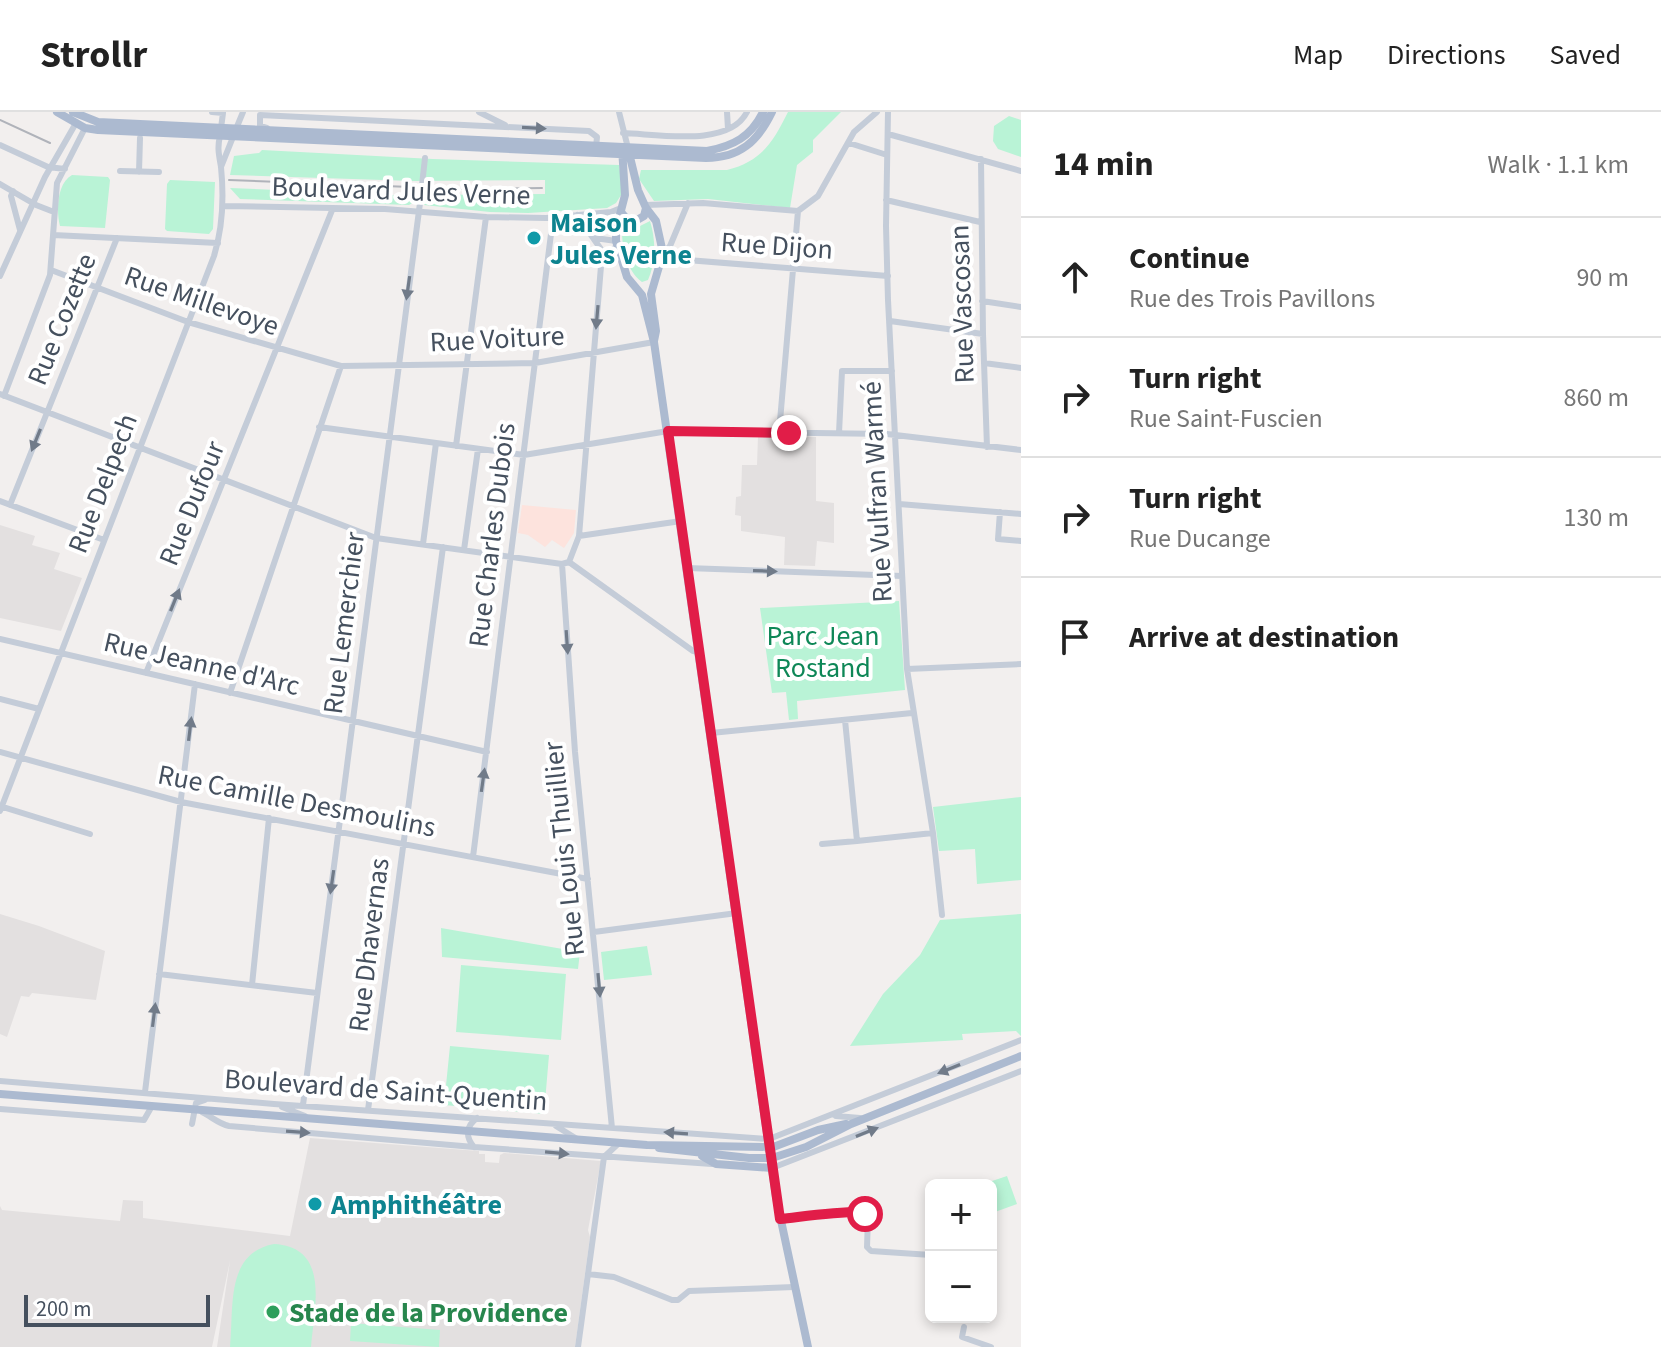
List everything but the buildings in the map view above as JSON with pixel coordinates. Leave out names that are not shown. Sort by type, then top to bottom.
[{"type":"main road","points":[[57,112],[111,123],[427,147],[625,147],[707,151],[720,149],[744,138],[754,129],[763,112]]},
{"type":"main road","points":[[235,133],[294,131],[625,147],[726,157],[754,143],[772,112]]},
{"type":"main road","points":[[81,119],[220,132]]},
{"type":"main road","points":[[625,147],[645,204],[656,221],[662,255],[648,300],[780,1219],[808,1347]]},
{"type":"main road","points":[[625,147],[622,207],[616,243],[627,277],[648,300]]},
{"type":"main road","points":[[622,207],[631,196],[645,204]]},
{"type":"main road","points":[[622,207],[629,220],[637,220],[644,216],[645,204]]},
{"type":"main road","points":[[637,288],[653,287]]},
{"type":"main road","points":[[694,1152],[716,1164],[772,1163],[851,1124],[1021,1056]]},
{"type":"main road","name":"Boulevard de Saint-Quentin","points":[[0,1094],[647,1145],[772,1163]]},
{"type":"main road","points":[[694,1152],[762,1153],[769,1143],[851,1124]]},
{"type":"main road","points":[[772,1163],[837,1125]]},
{"type":"main road","name":"Boulevard de Saint-Quentin","points":[[647,1145],[769,1143]]},
{"type":"street","points":[[111,112],[111,123]]},
{"type":"street","points":[[212,112],[223,113],[220,132]]},
{"type":"street","name":"Rue Delpech","points":[[221,167],[243,112]]},
{"type":"street","points":[[383,121],[389,112]]},
{"type":"street","points":[[479,112],[510,127]]},
{"type":"street","points":[[619,112],[625,147],[711,136],[742,122],[747,112]]},
{"type":"street","points":[[727,112],[728,129]]},
{"type":"street","points":[[645,204],[688,203],[798,211],[818,196],[854,132],[877,112]]},
{"type":"street","name":"Rue Vulfran Warmé","points":[[888,112],[888,276],[907,669],[933,833],[942,915]]},
{"type":"street","points":[[294,131],[260,126],[260,115],[589,131],[597,137],[596,147]]},
{"type":"street","points":[[0,276],[50,168],[81,119]]},
{"type":"street","points":[[81,119],[65,169],[57,183],[51,270],[2,395],[376,538],[565,563],[693,651],[699,652]]},
{"type":"street","name":"Rue Delpech","points":[[1,808],[218,243],[223,206],[217,150],[220,132]]},
{"type":"street","points":[[888,134],[1021,171]]},
{"type":"street","points":[[139,172],[140,138]]},
{"type":"street","points":[[849,143],[887,155]]},
{"type":"street","points":[[1,147],[50,168],[65,169]]},
{"type":"street","name":"Rue Lemerchier","points":[[303,1105],[427,147]]},
{"type":"street","name":"Rue Vascosan","points":[[981,159],[987,447]]},
{"type":"street","points":[[120,171],[159,172]]},
{"type":"street","points":[[0,184],[54,212]]},
{"type":"street","points":[[13,191],[11,196],[20,230]]},
{"type":"street","points":[[886,200],[980,222]]},
{"type":"street","points":[[662,255],[670,246],[688,203]]},
{"type":"street","name":"Boulevard Jules Verne","points":[[223,206],[419,207],[486,217],[553,218],[611,212],[622,207]]},
{"type":"street","name":"Rue Dufour","points":[[146,673],[333,208]]},
{"type":"street","points":[[779,433],[798,211]]},
{"type":"street","points":[[577,215],[605,255]]},
{"type":"street","points":[[456,446],[486,217]]},
{"type":"street","name":"Rue Charles Dubois","points":[[473,857],[553,218]]},
{"type":"street","points":[[53,235],[218,243]]},
{"type":"street","points":[[592,236],[616,243]]},
{"type":"street","name":"Rue Cozette","points":[[10,505],[117,238]]},
{"type":"street","points":[[565,563],[579,536],[601,266],[605,255],[616,243]]},
{"type":"street","name":"Rue Dijon","points":[[662,255],[888,276]]},
{"type":"street","name":"Rue Millevoye","points":[[51,270],[188,322],[341,366]]},
{"type":"street","points":[[982,301],[1021,307]]},
{"type":"street","points":[[890,321],[983,334]]},
{"type":"street","name":"Rue Voiture","points":[[341,366],[535,363],[654,342]]},
{"type":"street","points":[[984,363],[1021,368]]},
{"type":"street","points":[[230,693],[341,366]]},
{"type":"street","points":[[839,433],[842,371],[892,371]]},
{"type":"street","points":[[319,427],[524,455],[668,431],[894,434],[1021,450]]},
{"type":"street","points":[[423,544],[436,443]]},
{"type":"street","points":[[464,550],[478,449]]},
{"type":"street","points":[[0,501],[104,540]]},
{"type":"street","points":[[899,504],[1021,514]]},
{"type":"street","points":[[1000,512],[998,539],[1021,541]]},
{"type":"street","points":[[579,536],[681,521]]},
{"type":"street","name":"Rue Dhavernas","points":[[368,1110],[443,547]]},
{"type":"street","name":"Rue Louis Thuillier","points":[[565,563],[570,695],[612,1128]]},
{"type":"street","points":[[687,568],[902,576]]},
{"type":"street","name":"Rue Jeanne d'Arc","points":[[0,639],[487,752]]},
{"type":"street","points":[[907,669],[1021,664]]},
{"type":"street","points":[[145,1092],[195,684]]},
{"type":"street","points":[[0,699],[39,709]]},
{"type":"street","points":[[711,733],[912,713]]},
{"type":"street","points":[[845,720],[857,841]]},
{"type":"street","name":"Rue Camille Desmoulins","points":[[0,752],[181,802],[588,879]]},
{"type":"street","points":[[1,808],[90,834]]},
{"type":"street","points":[[252,985],[269,818]]},
{"type":"street","points":[[822,844],[933,833]]},
{"type":"street","points":[[594,932],[737,913]]},
{"type":"street","points":[[159,974],[317,993]]},
{"type":"street","points":[[769,1143],[1021,1040]]},
{"type":"street","points":[[772,1163],[1021,1071]]},
{"type":"street","name":"Boulevard de Saint-Quentin","points":[[0,1081],[769,1143]]},
{"type":"street","points":[[192,1124],[196,1103],[213,1099]]},
{"type":"street","points":[[274,1104],[312,1119]]},
{"type":"street","name":"Boulevard de Saint-Quentin","points":[[0,1109],[144,1120],[152,1106]]},
{"type":"street","name":"Boulevard de Saint-Quentin","points":[[196,1110],[229,1126],[716,1164]]},
{"type":"street","points":[[832,1115],[867,1118]]},
{"type":"street","points":[[474,1147],[467,1137],[467,1131],[477,1118]]},
{"type":"street","points":[[549,1123],[577,1139]]},
{"type":"street","points":[[578,1347],[604,1157],[619,1143]]},
{"type":"street","points":[[780,1219],[810,1217],[820,1213],[860,1212],[868,1218],[867,1247],[871,1251],[925,1255]]},
{"type":"street","points":[[588,1274],[614,1277],[672,1300],[678,1300],[689,1291],[794,1287]]},
{"type":"street","points":[[964,1327],[962,1337],[991,1347]]},
{"type":"shaded area","points":[[758,436],[769,436],[774,442],[783,443],[791,437],[816,437],[816,501],[834,503],[834,543],[817,541],[815,566],[784,565],[785,537],[741,531],[741,516],[735,515],[736,497],[741,496],[742,465],[757,465]]},
{"type":"shaded area","points":[[522,505],[576,510],[574,533],[564,548],[552,540],[545,547],[528,535],[518,533]]},
{"type":"shaded area","points":[[0,525],[35,536],[32,545],[60,553],[54,569],[82,578],[61,631],[0,618]]},
{"type":"shaded area","points":[[0,914],[105,951],[96,1000],[32,993],[29,997],[21,996],[7,1037],[0,1034]]},
{"type":"shaded area","points":[[310,1138],[479,1151],[479,1154],[485,1154],[485,1162],[499,1163],[500,1155],[504,1153],[601,1161],[588,1230],[590,1237],[575,1347],[217,1347],[230,1261],[212,1347],[0,1347],[0,1206],[2,1210],[120,1221],[123,1200],[143,1201],[143,1218],[290,1236]]},
{"type":"green space","points":[[788,112],[841,112],[813,140],[813,152],[797,165],[790,208],[708,199],[654,201],[639,179],[641,170],[727,170],[739,166],[765,149]]},
{"type":"green space","points":[[1009,116],[1021,120],[1021,157],[998,149],[993,141],[994,126]]},
{"type":"green space","points":[[262,150],[619,165],[623,192],[616,203],[607,208],[490,212],[424,205],[428,195],[545,194],[545,180],[413,181],[230,175],[234,156]]},
{"type":"green space","points":[[72,175],[108,177],[110,180],[105,228],[60,226],[58,205],[61,191]]},
{"type":"green space","points":[[170,180],[215,182],[213,229],[209,234],[165,229],[167,184]]},
{"type":"green space","points":[[230,188],[416,196],[409,205],[240,199]]},
{"type":"green space","points":[[650,221],[654,258],[648,280],[642,282],[632,271],[626,256],[622,225],[640,226]]},
{"type":"green space","name":"Parc Jean Rostand","points":[[899,601],[905,690],[797,701],[798,719],[789,720],[786,692],[772,693],[760,608]]},
{"type":"green space","points":[[1021,797],[1021,880],[977,884],[975,849],[939,851],[933,807]]},
{"type":"green space","points":[[1021,914],[1021,1036],[1016,1031],[962,1034],[963,1040],[850,1046],[883,994],[920,955],[940,920]]},
{"type":"green space","points":[[441,928],[580,952],[578,969],[442,957]]},
{"type":"green space","points":[[647,946],[652,975],[604,980],[601,952]]},
{"type":"green space","points":[[461,965],[566,974],[561,1040],[456,1032]]},
{"type":"green space","points":[[450,1046],[549,1055],[544,1114],[444,1105]]},
{"type":"green space","points":[[1007,1176],[1017,1204],[997,1211],[997,1179]]},
{"type":"green space","points":[[274,1244],[292,1248],[304,1256],[312,1268],[316,1298],[311,1347],[230,1347],[235,1284],[240,1270],[247,1258],[258,1249]]},
{"type":"green space","points":[[351,1323],[440,1330],[439,1347],[350,1341]]},
{"type":"railway","points":[[0,120],[50,143]]},
{"type":"railway","points":[[229,180],[463,189],[542,188]]},
{"type":"place","name":"Maison Jules Verne","points":[[534,238]]},
{"type":"place","name":"Amphithéâtre","points":[[315,1204]]},
{"type":"place","name":"Stade de la Providence","points":[[273,1312]]},
{"type":"route","points":[[789,433],[668,431],[780,1219],[810,1217],[820,1213],[865,1214]]}]
